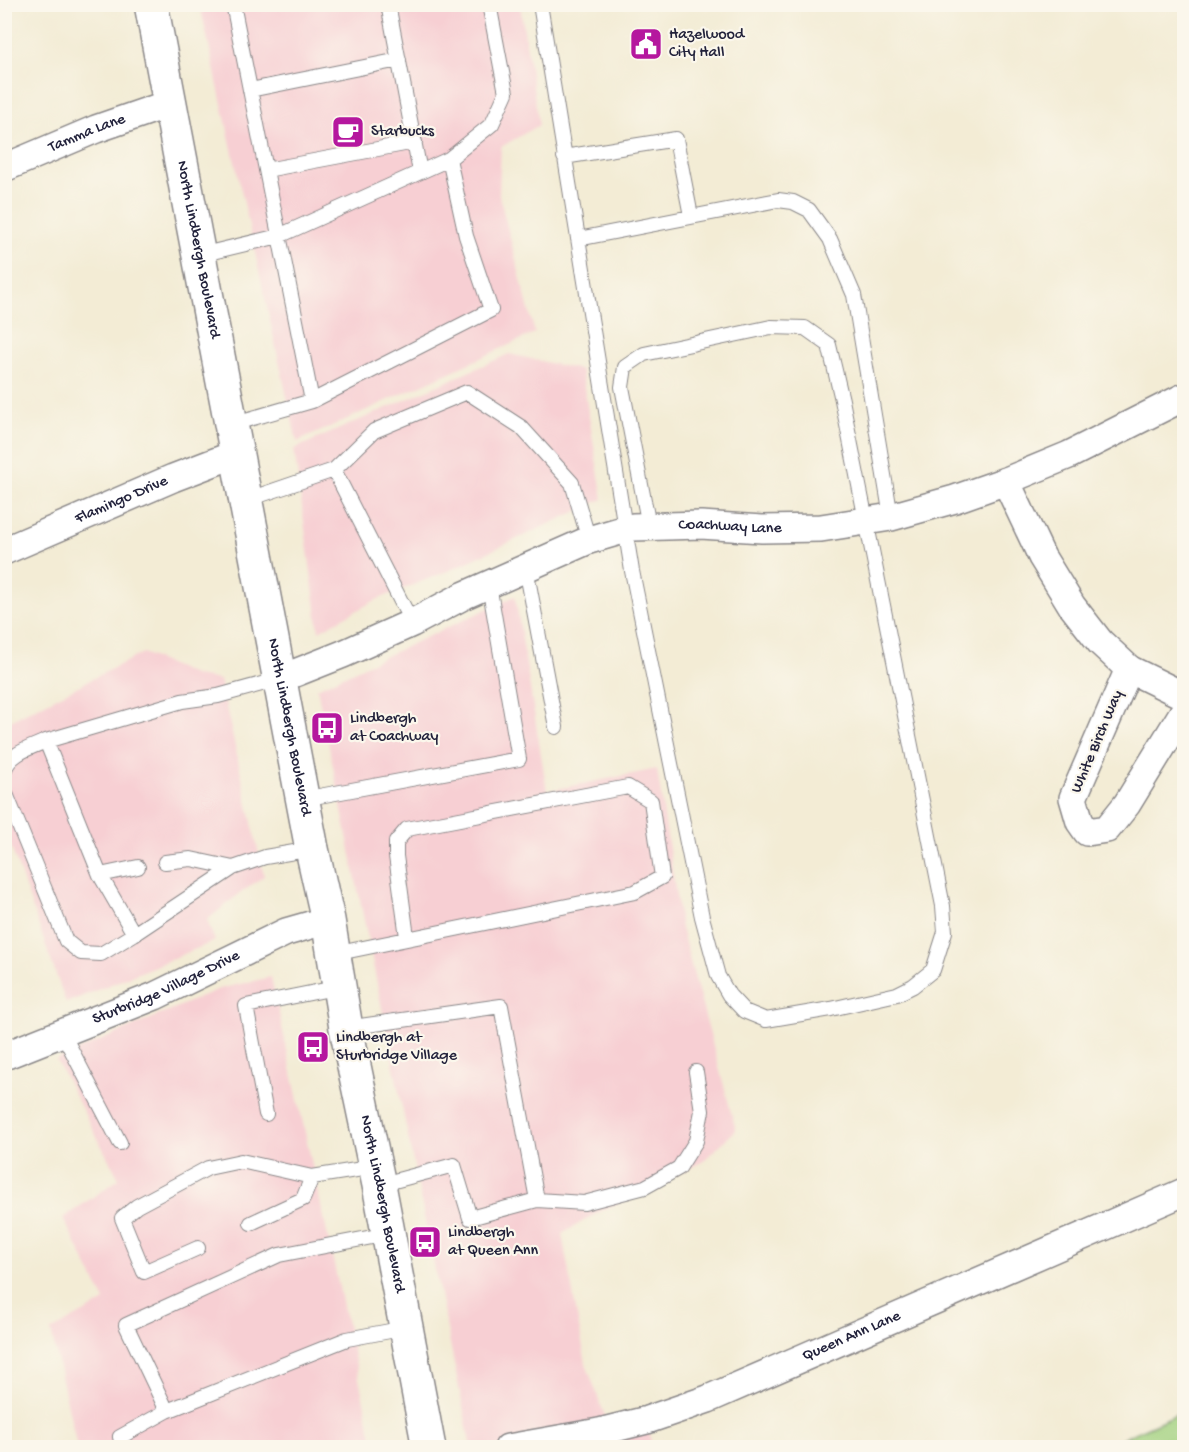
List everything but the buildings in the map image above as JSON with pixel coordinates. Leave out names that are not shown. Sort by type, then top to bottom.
[{"type":"main road","name":"North Lindbergh Boulevard","points":[[150,5],[171,103],[312,849],[328,920],[346,1028],[429,1448]]},
{"type":"street","name":"Tamma Lane","points":[[4,168],[96,129],[171,103]]},
{"type":"street","name":"Coachway Lane","points":[[280,679],[412,623],[465,595],[589,540],[638,528],[701,525],[762,529],[809,528],[879,519],[956,500],[1006,481],[1069,455],[1185,397]]},
{"type":"street","name":"Flamingo Drive","points":[[4,551],[173,478],[235,438]]},
{"type":"street","name":"White Birch Way","points":[[1006,481],[1042,557],[1072,606],[1100,642],[1129,669],[1185,696]]},
{"type":"street","name":"White Birch Way","points":[[1129,669],[1073,798],[1080,822],[1087,832],[1107,829],[1127,804],[1185,711]]},
{"type":"street","name":"Sturbridge Village Drive","points":[[4,1056],[155,996],[286,932],[328,920]]},
{"type":"street","name":"Queen Ann Lane","points":[[508,1448],[602,1440],[648,1420],[708,1399],[1185,1192]]},
{"type":"lane","points":[[233,4],[312,400]]},
{"type":"lane","points":[[388,4],[420,172]]},
{"type":"lane","points":[[200,255],[279,236],[449,159],[492,124],[506,93],[489,4]]},
{"type":"lane","points":[[540,4],[578,240],[638,528]]},
{"type":"lane","points":[[250,90],[399,60]]},
{"type":"lane","points":[[564,157],[676,140],[691,216]]},
{"type":"lane","points":[[266,170],[415,142]]},
{"type":"lane","points":[[235,438],[492,310],[466,236],[449,159]]},
{"type":"lane","points":[[578,240],[778,200],[793,202],[809,210],[830,239],[855,295],[879,519],[943,906],[945,932],[933,970],[897,994],[831,1009],[766,1020],[744,1011],[729,995],[718,976],[710,950],[642,618],[638,528],[622,387],[626,367],[644,354],[771,327],[805,328],[829,345],[879,519]]},
{"type":"lane","points":[[246,500],[334,470],[374,431],[467,392],[521,427],[572,483],[589,540]]},
{"type":"lane","points":[[334,470],[412,623]]},
{"type":"lane","points":[[526,568],[556,727]]},
{"type":"lane","points":[[303,799],[519,759],[489,585]]},
{"type":"lane","points":[[4,771],[18,753],[46,741],[182,701],[218,696],[280,679]]},
{"type":"lane","points":[[46,741],[100,875],[134,934]]},
{"type":"lane","points":[[334,954],[635,892],[662,877],[651,801],[628,787],[407,829],[396,842],[396,856],[407,938]]},
{"type":"lane","points":[[4,789],[66,941],[81,953],[101,954],[234,868],[266,857],[312,849]]},
{"type":"lane","points":[[165,862],[191,859],[234,868]]},
{"type":"lane","points":[[100,875],[138,867]]},
{"type":"lane","points":[[266,1114],[246,1006],[340,987]]},
{"type":"lane","points":[[346,1028],[501,1006],[537,1200]]},
{"type":"lane","points":[[63,1034],[120,1143]]},
{"type":"lane","points":[[198,1248],[144,1272],[122,1218],[137,1206],[208,1168],[241,1161],[312,1177],[377,1176],[454,1165],[470,1218],[537,1200],[584,1203],[645,1187],[679,1168],[696,1141],[702,1111],[696,1072]]},
{"type":"lane","points":[[251,1223],[303,1199],[312,1177]]},
{"type":"lane","points":[[168,1411],[126,1325],[279,1255],[388,1234]]},
{"type":"lane","points":[[123,1448],[120,1437],[168,1411],[347,1339],[406,1328]]},
{"type":"shaded area","points":[[200,5],[520,5],[539,125],[501,147],[499,195],[535,333],[297,442]]},
{"type":"shaded area","points":[[509,354],[581,370],[603,499],[450,570],[376,600],[319,631],[294,449]]},
{"type":"shaded area","points":[[515,596],[547,791],[657,769],[681,928],[736,1130],[702,1162],[597,1213],[562,1234],[586,1364],[605,1416],[650,1434],[652,1447],[471,1447],[317,688]]},
{"type":"shaded area","points":[[143,653],[196,676],[220,680],[264,876],[207,920],[215,941],[66,1003],[5,830],[4,724]]},
{"type":"shaded area","points":[[271,977],[374,1447],[77,1447],[51,1331],[105,1301],[63,1218],[119,1179],[56,1060],[219,989]]},
{"type":"green space","points":[[1184,1411],[1184,1447],[1103,1447]]},
{"type":"place","name":"Hazelwood City Hall","points":[[646,44]]},
{"type":"place","name":"Starbucks","points":[[348,132]]},
{"type":"place","name":"Lindbergh at Coachway","points":[[327,728]]},
{"type":"place","name":"Lindbergh at Sturbridge Village","points":[[313,1047]]},
{"type":"place","name":"Lindbergh at Queen Ann","points":[[425,1242]]}]
